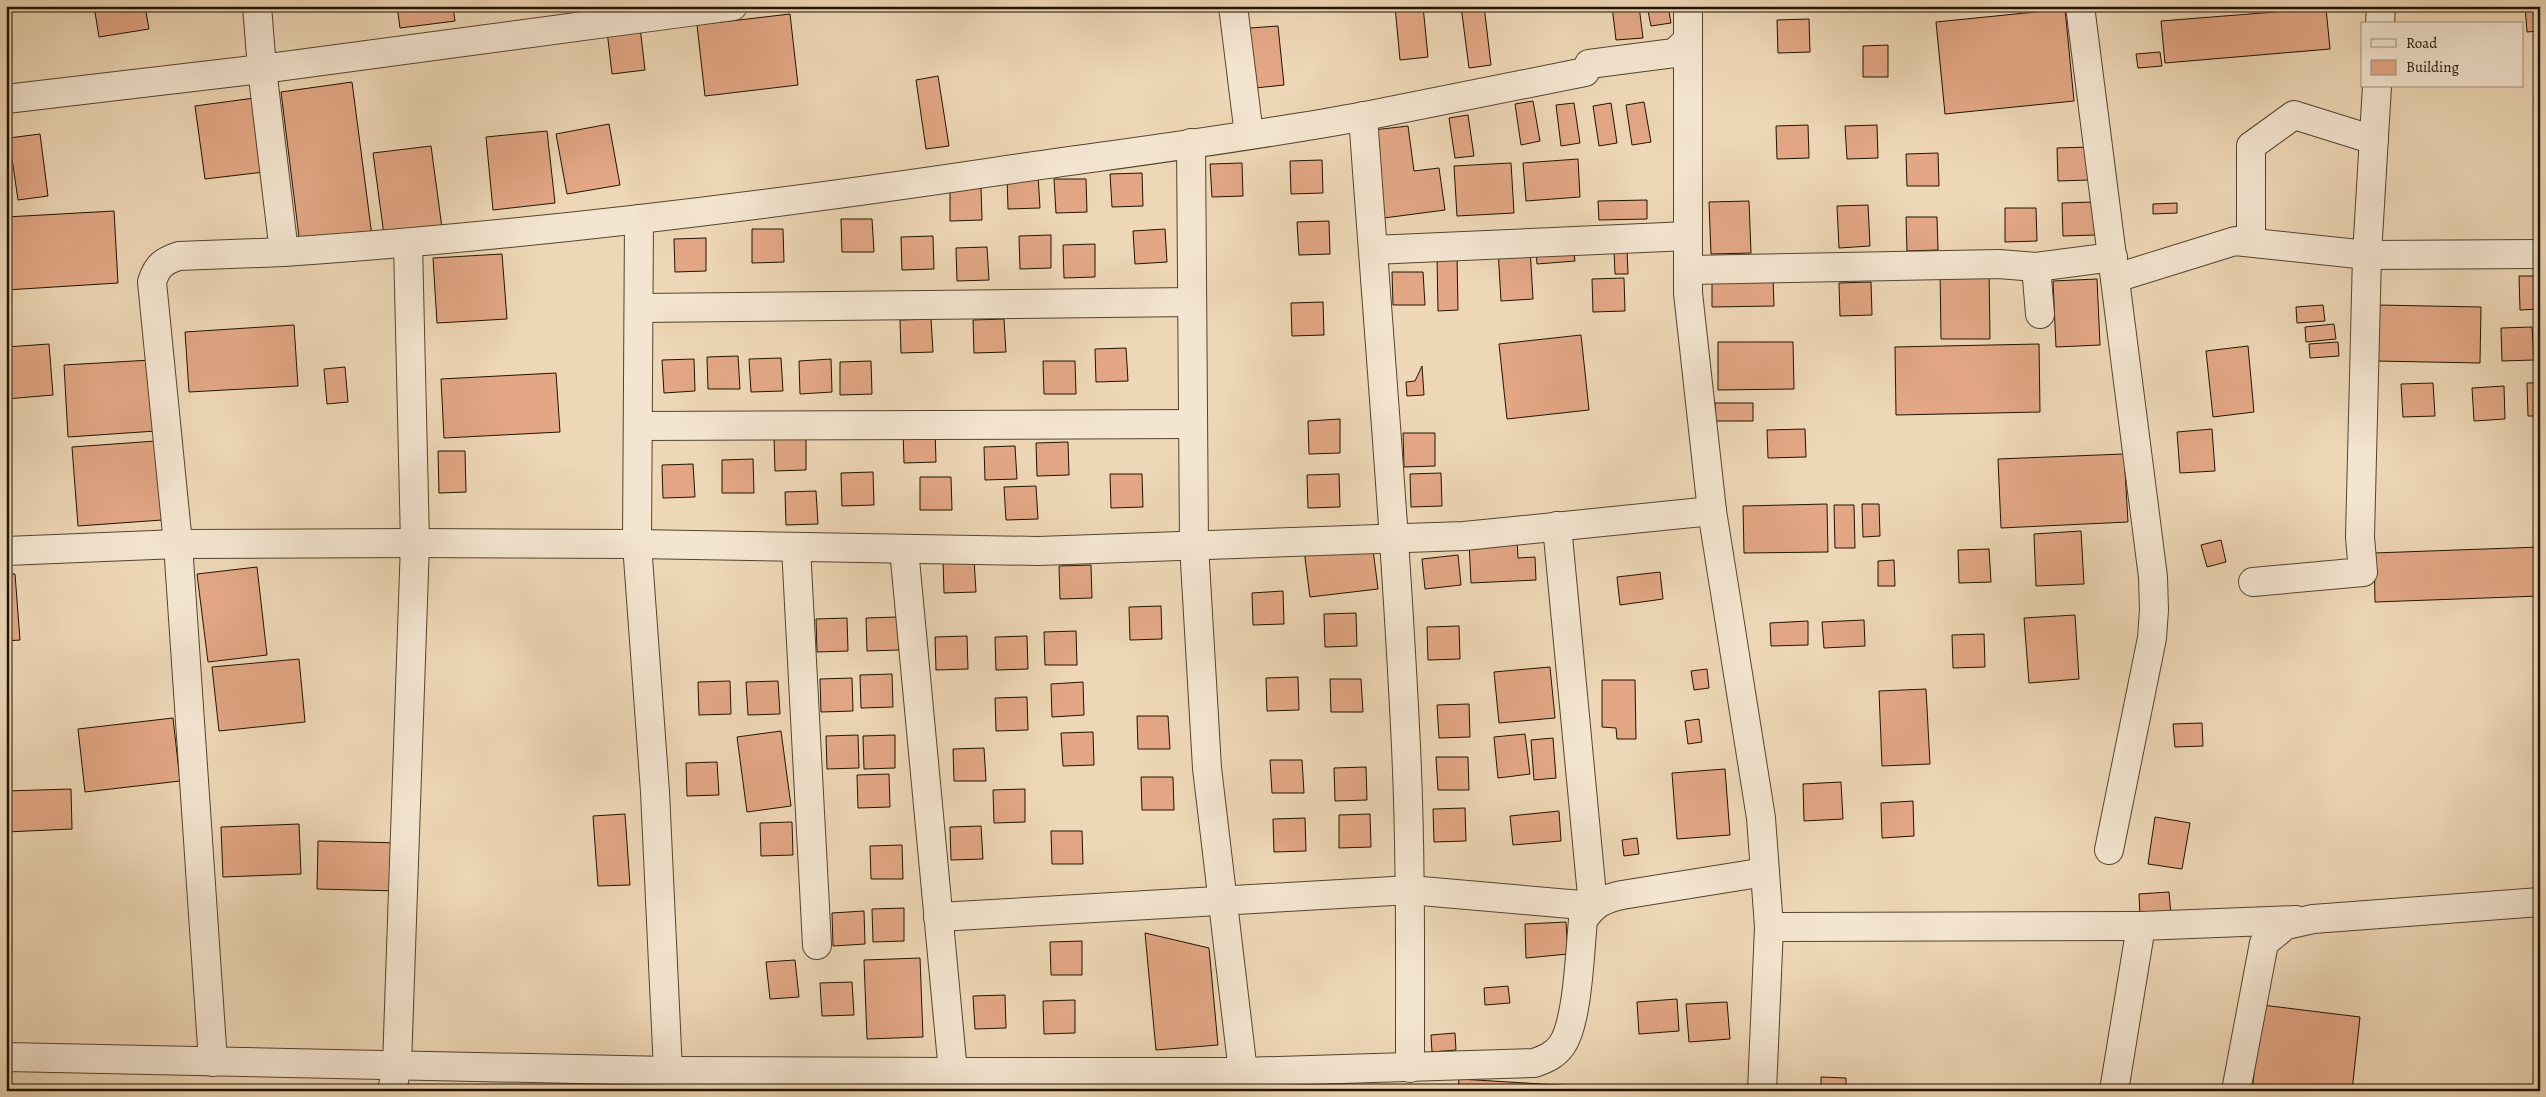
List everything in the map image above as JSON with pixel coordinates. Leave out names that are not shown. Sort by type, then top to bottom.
[{"type":"street","points":[[257,6],[262,69],[284,252]]},
{"type":"street","points":[[6,99],[262,69],[733,6]]},
{"type":"street","points":[[1233,6],[1249,135]]},
{"type":"street","points":[[1688,6],[1688,293],[1712,511],[1761,818],[1768,928],[1762,1091]]},
{"type":"street","points":[[2080,6],[2115,267],[2153,577],[2154,610],[2152,638],[2109,850]]},
{"type":"street","points":[[2380,22],[2381,6]]},
{"type":"street","points":[[213,1062],[178,544],[152,293],[152,282],[157,268],[166,260],[179,256],[284,252],[408,244],[639,219],[892,187],[1249,135],[1363,116],[1585,72],[1589,64],[1674,53],[1688,40]]},
{"type":"street","points":[[2253,582],[2363,572],[2360,537],[2367,255],[2377,88]]},
{"type":"street","points":[[2251,231],[2251,146],[2294,115],[2374,140]]},
{"type":"street","points":[[1363,116],[1394,538],[1406,749],[1410,890],[1410,1068]]},
{"type":"street","points":[[1191,143],[1194,545],[1207,768],[1243,1072]]},
{"type":"street","points":[[639,219],[637,544],[655,792],[668,1071]]},
{"type":"street","points":[[1373,250],[1688,236]]},
{"type":"street","points":[[1688,270],[1999,264],[2036,267],[2115,267],[2235,241],[2367,255],[2540,254]]},
{"type":"street","points":[[394,1078],[415,543],[408,244]]},
{"type":"street","points":[[2036,267],[2040,314]]},
{"type":"street","points":[[639,308],[1192,302]]},
{"type":"street","points":[[638,426],[1192,424]]},
{"type":"street","points":[[6,551],[178,544],[415,543],[637,544],[1038,551],[1464,536],[1712,511]]},
{"type":"street","points":[[1557,526],[1593,906]]},
{"type":"street","points":[[796,547],[817,945]]},
{"type":"street","points":[[904,549],[953,1072]]},
{"type":"street","points":[[6,1057],[213,1062],[394,1078],[668,1071],[1243,1072],[1534,1063],[1553,1056],[1563,1044],[1571,1027],[1583,920],[1593,906],[1605,898],[1622,894],[1765,872]]},
{"type":"street","points":[[938,917],[1410,890],[1593,906]]},
{"type":"street","points":[[1768,928],[2140,926],[2313,919],[2540,902]]},
{"type":"street","points":[[2236,1091],[2264,943],[2286,925],[2313,919]]},
{"type":"street","points":[[2114,1091],[2140,926]]},
{"type":"building","points":[[94,6],[145,6],[149,29],[99,37]]},
{"type":"building","points":[[397,6],[453,6],[455,21],[400,28]]},
{"type":"building","points":[[1395,6],[1423,6],[1428,57],[1400,60]]},
{"type":"building","points":[[1461,6],[1484,6],[1491,65],[1469,68]]},
{"type":"building","points":[[1612,6],[1639,6],[1643,38],[1616,40]]},
{"type":"building","points":[[1647,6],[1668,6],[1671,23],[1651,26]]},
{"type":"building","points":[[2525,6],[2540,6],[2540,31],[2527,32]]},
{"type":"building","points":[[2326,8],[2330,49],[2165,63],[2161,21]]},
{"type":"building","points":[[2065,9],[2074,101],[1945,114],[1936,22]]},
{"type":"building","points":[[790,14],[798,85],[705,96],[697,25]]},
{"type":"building","points":[[1809,19],[1810,52],[1778,53],[1777,20]]},
{"type":"building","points":[[1278,26],[1284,85],[1255,88],[1250,28]]},
{"type":"building","points":[[640,27],[645,70],[612,74],[607,31]]},
{"type":"building","points":[[1888,45],[1888,77],[1863,77],[1863,46]]},
{"type":"building","points":[[2160,52],[2162,66],[2138,68],[2136,54]]},
{"type":"building","points":[[938,76],[949,146],[926,149],[916,80]]},
{"type":"building","points":[[352,82],[372,236],[300,245],[281,92]]},
{"type":"building","points":[[2540,97],[2540,131],[2535,131],[2534,98]]},
{"type":"building","points":[[254,98],[264,172],[205,179],[195,106]]},
{"type":"building","points":[[1533,101],[1540,141],[1521,145],[1515,104]]},
{"type":"building","points":[[1644,102],[1651,142],[1632,145],[1626,105]]},
{"type":"building","points":[[1574,103],[1580,143],[1561,146],[1556,105]]},
{"type":"building","points":[[1611,103],[1617,143],[1599,146],[1593,106]]},
{"type":"building","points":[[1468,115],[1474,156],[1455,158],[1449,118]]},
{"type":"building","points":[[609,124],[620,185],[567,194],[556,134]]},
{"type":"building","points":[[1808,125],[1809,158],[1777,159],[1776,126]]},
{"type":"building","points":[[1877,125],[1878,158],[1847,159],[1845,126]]},
{"type":"building","points":[[1408,126],[1414,171],[1439,168],[1445,210],[1384,218],[1373,130]]},
{"type":"building","points":[[547,131],[555,203],[493,210],[486,137]]},
{"type":"building","points":[[40,134],[48,196],[18,200],[9,138]]},
{"type":"building","points":[[431,146],[442,228],[384,235],[373,153]]},
{"type":"building","points":[[2089,147],[2090,180],[2058,181],[2057,148]]},
{"type":"building","points":[[1938,153],[1939,186],[1907,186],[1906,154]]},
{"type":"building","points":[[1578,159],[1580,197],[1526,201],[1523,163]]},
{"type":"building","points":[[1322,160],[1323,193],[1291,194],[1290,161]]},
{"type":"building","points":[[1242,163],[1243,196],[1212,197],[1210,164]]},
{"type":"building","points":[[1511,163],[1514,213],[1457,216],[1454,166]]},
{"type":"building","points":[[1142,173],[1143,206],[1112,207],[1110,174]]},
{"type":"building","points":[[1038,175],[1040,208],[1008,209],[1007,176]]},
{"type":"building","points":[[1054,179],[1086,179],[1087,212],[1056,213]]},
{"type":"building","points":[[950,187],[981,187],[982,220],[950,221]]},
{"type":"building","points":[[1647,200],[1647,219],[1599,220],[1598,201]]},
{"type":"building","points":[[1749,201],[1751,253],[1711,254],[1709,202]]},
{"type":"building","points":[[2094,202],[2095,235],[2063,236],[2062,203]]},
{"type":"building","points":[[2177,203],[2177,213],[2153,214],[2153,204]]},
{"type":"building","points":[[1868,205],[1870,246],[1839,248],[1837,206]]},
{"type":"building","points":[[2005,208],[2036,208],[2037,241],[2005,242]]},
{"type":"building","points":[[114,211],[118,283],[6,290],[6,217]]},
{"type":"building","points":[[1906,217],[1937,217],[1938,250],[1907,251]]},
{"type":"building","points":[[841,219],[872,219],[874,252],[842,252]]},
{"type":"building","points":[[1329,221],[1330,254],[1299,255],[1297,222]]},
{"type":"building","points":[[752,229],[783,229],[784,262],[752,263]]},
{"type":"building","points":[[1165,229],[1167,262],[1135,264],[1133,231]]},
{"type":"building","points":[[1051,235],[1051,268],[1020,269],[1019,236]]},
{"type":"building","points":[[933,236],[934,269],[902,270],[901,237]]},
{"type":"building","points":[[706,238],[706,271],[675,272],[674,239]]},
{"type":"building","points":[[1095,244],[1095,277],[1064,278],[1063,245]]},
{"type":"building","points":[[1573,246],[1575,261],[1537,264],[1536,250]]},
{"type":"building","points":[[987,247],[989,280],[957,281],[956,248]]},
{"type":"building","points":[[1530,248],[1533,299],[1501,301],[1498,249]]},
{"type":"building","points":[[1627,249],[1628,274],[1615,274],[1614,250]]},
{"type":"building","points":[[502,254],[507,319],[437,323],[433,258]]},
{"type":"building","points":[[1437,255],[1457,255],[1458,310],[1438,311]]},
{"type":"building","points":[[1989,267],[1990,339],[1941,339],[1940,268]]},
{"type":"building","points":[[1392,272],[1423,272],[1425,305],[1393,305]]},
{"type":"building","points":[[2519,276],[2540,276],[2540,309],[2520,310]]},
{"type":"building","points":[[1624,278],[1625,311],[1593,312],[1592,279]]},
{"type":"building","points":[[1712,278],[1773,278],[1774,306],[1712,307]]},
{"type":"building","points":[[2097,279],[2100,345],[2056,347],[2053,281]]},
{"type":"building","points":[[1871,282],[1872,315],[1840,316],[1839,283]]},
{"type":"building","points":[[1323,302],[1324,335],[1292,336],[1291,303]]},
{"type":"building","points":[[2323,305],[2325,321],[2297,323],[2296,307]]},
{"type":"building","points":[[2377,305],[2481,307],[2480,363],[2376,361]]},
{"type":"building","points":[[931,319],[933,352],[901,353],[900,320]]},
{"type":"building","points":[[1004,319],[1006,352],[974,353],[973,320]]},
{"type":"building","points":[[2334,324],[2336,339],[2306,342],[2305,327]]},
{"type":"building","points":[[294,325],[298,386],[189,392],[185,332]]},
{"type":"building","points":[[2532,327],[2534,360],[2502,361],[2501,328]]},
{"type":"building","points":[[1581,335],[1589,410],[1507,419],[1499,344]]},
{"type":"building","points":[[1718,342],[1793,342],[1794,389],[1718,390]]},
{"type":"building","points":[[2338,342],[2339,356],[2310,358],[2309,344]]},
{"type":"building","points":[[49,344],[53,395],[6,399],[6,347]]},
{"type":"building","points":[[2039,344],[2040,412],[1896,415],[1895,347]]},
{"type":"building","points":[[2248,346],[2254,412],[2213,417],[2206,351]]},
{"type":"building","points":[[1126,348],[1128,381],[1096,382],[1095,349]]},
{"type":"building","points":[[738,356],[740,389],[708,389],[707,357]]},
{"type":"building","points":[[781,358],[783,391],[751,392],[749,359]]},
{"type":"building","points":[[694,359],[695,391],[664,393],[662,360]]},
{"type":"building","points":[[831,359],[832,392],[800,394],[799,361]]},
{"type":"building","points":[[151,360],[156,431],[68,437],[64,365]]},
{"type":"building","points":[[871,361],[872,394],[840,395],[840,362]]},
{"type":"building","points":[[1043,361],[1075,361],[1076,394],[1044,394]]},
{"type":"building","points":[[1422,366],[1424,395],[1407,396],[1406,382],[1415,381]]},
{"type":"building","points":[[345,367],[348,402],[327,404],[324,369]]},
{"type":"building","points":[[556,373],[560,432],[444,438],[441,379]]},
{"type":"building","points":[[2433,383],[2435,416],[2403,417],[2401,384]]},
{"type":"building","points":[[2527,383],[2540,383],[2540,416],[2528,416]]},
{"type":"building","points":[[2504,386],[2505,419],[2474,421],[2472,388]]},
{"type":"building","points":[[1715,403],[1753,403],[1753,421],[1716,421]]},
{"type":"building","points":[[1340,419],[1340,453],[1309,454],[1308,421]]},
{"type":"building","points":[[935,429],[936,462],[904,463],[903,430]]},
{"type":"building","points":[[1805,429],[1806,457],[1768,458],[1767,430]]},
{"type":"building","points":[[2212,429],[2215,471],[2180,473],[2177,432]]},
{"type":"building","points":[[1403,433],[1435,433],[1435,466],[1404,467]]},
{"type":"building","points":[[774,437],[806,437],[806,470],[775,471]]},
{"type":"building","points":[[156,441],[162,520],[78,526],[72,447]]},
{"type":"building","points":[[1068,442],[1069,475],[1037,476],[1036,443]]},
{"type":"building","points":[[1015,446],[1017,479],[985,480],[984,447]]},
{"type":"building","points":[[438,451],[465,451],[466,492],[439,493]]},
{"type":"building","points":[[2124,454],[2128,522],[2001,528],[1998,459]]},
{"type":"building","points":[[753,459],[754,493],[722,493],[722,460]]},
{"type":"building","points":[[693,464],[695,497],[663,498],[662,465]]},
{"type":"building","points":[[873,472],[874,505],[842,506],[841,473]]},
{"type":"building","points":[[1441,473],[1442,506],[1411,507],[1410,474]]},
{"type":"building","points":[[1110,474],[1142,474],[1143,507],[1111,508]]},
{"type":"building","points":[[1339,474],[1340,507],[1308,508],[1307,475]]},
{"type":"building","points":[[920,477],[951,477],[952,510],[920,510]]},
{"type":"building","points":[[1036,486],[1038,519],[1006,520],[1004,487]]},
{"type":"building","points":[[816,491],[818,524],[786,525],[785,492]]},
{"type":"building","points":[[1827,504],[1828,552],[1744,553],[1743,506]]},
{"type":"building","points":[[1862,504],[1879,504],[1880,536],[1863,537]]},
{"type":"building","points":[[1834,505],[1854,505],[1855,548],[1835,548]]},
{"type":"building","points":[[2081,531],[2084,584],[2036,586],[2034,534]]},
{"type":"building","points":[[1517,539],[1518,558],[1535,557],[1536,580],[1471,583],[1469,542]]},
{"type":"building","points":[[2221,540],[2226,562],[2207,567],[2201,545]]},
{"type":"building","points":[[1372,542],[1378,589],[1310,597],[1304,550]]},
{"type":"building","points":[[2540,547],[2540,596],[2375,602],[2374,553]]},
{"type":"building","points":[[1989,549],[1991,582],[1959,583],[1958,550]]},
{"type":"building","points":[[1458,555],[1461,585],[1425,589],[1422,559]]},
{"type":"building","points":[[974,559],[976,592],[944,593],[943,560]]},
{"type":"building","points":[[1894,560],[1895,586],[1878,586],[1878,561]]},
{"type":"building","points":[[1091,565],[1092,598],[1060,599],[1059,566]]},
{"type":"building","points":[[257,567],[267,655],[208,662],[197,574]]},
{"type":"building","points":[[1660,572],[1663,599],[1620,605],[1617,577]]},
{"type":"building","points":[[6,574],[15,574],[20,640],[6,641]]},
{"type":"building","points":[[1283,591],[1284,624],[1253,625],[1252,593]]},
{"type":"building","points":[[1161,606],[1162,639],[1130,640],[1129,607]]},
{"type":"building","points":[[1356,613],[1357,646],[1325,647],[1324,614]]},
{"type":"building","points":[[2075,615],[2079,679],[2029,683],[2024,618]]},
{"type":"building","points":[[898,617],[899,650],[867,651],[866,618]]},
{"type":"building","points":[[847,618],[848,651],[817,652],[816,619]]},
{"type":"building","points":[[1864,620],[1865,646],[1824,648],[1822,622]]},
{"type":"building","points":[[1808,621],[1808,645],[1771,646],[1770,623]]},
{"type":"building","points":[[1459,626],[1460,659],[1428,660],[1427,627]]},
{"type":"building","points":[[1076,631],[1077,665],[1045,665],[1044,632]]},
{"type":"building","points":[[1984,634],[1985,667],[1953,668],[1952,635]]},
{"type":"building","points":[[967,636],[968,669],[936,670],[935,637]]},
{"type":"building","points":[[1027,636],[1028,669],[996,670],[995,637]]},
{"type":"building","points":[[299,659],[305,722],[219,731],[212,667]]},
{"type":"building","points":[[1550,667],[1555,718],[1499,723],[1494,672]]},
{"type":"building","points":[[1707,669],[1709,688],[1694,690],[1691,671]]},
{"type":"building","points":[[892,674],[893,707],[861,708],[860,675]]},
{"type":"building","points":[[1298,677],[1299,710],[1267,711],[1266,678]]},
{"type":"building","points":[[852,678],[853,711],[821,712],[820,679]]},
{"type":"building","points":[[1330,679],[1361,679],[1363,712],[1331,712]]},
{"type":"building","points":[[1602,680],[1635,680],[1636,739],[1617,739],[1616,728],[1602,727]]},
{"type":"building","points":[[730,681],[731,714],[699,715],[698,682]]},
{"type":"building","points":[[778,681],[780,714],[748,715],[746,682]]},
{"type":"building","points":[[1083,682],[1084,715],[1052,717],[1051,684]]},
{"type":"building","points":[[1926,689],[1930,764],[1882,766],[1879,691]]},
{"type":"building","points":[[1027,697],[1028,730],[996,731],[995,698]]},
{"type":"building","points":[[1469,704],[1470,737],[1439,738],[1437,705]]},
{"type":"building","points":[[1137,716],[1168,716],[1170,749],[1138,749]]},
{"type":"building","points":[[173,718],[180,781],[85,792],[78,729]]},
{"type":"building","points":[[1699,719],[1702,742],[1688,744],[1685,721]]},
{"type":"building","points":[[2202,723],[2203,746],[2175,747],[2173,724]]},
{"type":"building","points":[[781,731],[791,806],[747,812],[737,737]]},
{"type":"building","points":[[1093,732],[1094,765],[1063,766],[1061,733]]},
{"type":"building","points":[[1525,734],[1530,774],[1498,778],[1494,737]]},
{"type":"building","points":[[858,735],[859,768],[827,769],[826,736]]},
{"type":"building","points":[[895,735],[895,768],[864,769],[863,736]]},
{"type":"building","points":[[1553,738],[1556,778],[1534,780],[1531,740]]},
{"type":"building","points":[[984,748],[986,781],[954,781],[953,749]]},
{"type":"building","points":[[1436,757],[1468,757],[1469,790],[1438,790]]},
{"type":"building","points":[[1270,760],[1302,760],[1304,793],[1272,793]]},
{"type":"building","points":[[717,762],[719,795],[687,796],[686,763]]},
{"type":"building","points":[[1366,767],[1367,800],[1335,801],[1334,768]]},
{"type":"building","points":[[1725,769],[1730,835],[1677,839],[1672,773]]},
{"type":"building","points":[[889,774],[890,807],[858,808],[857,775]]},
{"type":"building","points":[[1141,777],[1173,777],[1174,810],[1142,810]]},
{"type":"building","points":[[1841,782],[1843,819],[1804,821],[1803,784]]},
{"type":"building","points":[[71,789],[72,829],[6,832],[6,791]]},
{"type":"building","points":[[1025,789],[1025,822],[994,823],[993,790]]},
{"type":"building","points":[[1913,801],[1914,836],[1882,838],[1881,803]]},
{"type":"building","points":[[1465,808],[1466,841],[1434,842],[1433,809]]},
{"type":"building","points":[[1559,811],[1561,841],[1513,845],[1510,816]]},
{"type":"building","points":[[625,814],[630,885],[598,886],[593,816]]},
{"type":"building","points":[[1370,814],[1371,847],[1339,848],[1339,815]]},
{"type":"building","points":[[2155,817],[2190,823],[2182,869],[2148,864]]},
{"type":"building","points":[[1305,818],[1306,851],[1274,852],[1273,819]]},
{"type":"building","points":[[792,822],[793,855],[761,856],[760,823]]},
{"type":"building","points":[[299,824],[301,874],[223,877],[221,827]]},
{"type":"building","points":[[981,826],[983,859],[951,860],[950,827]]},
{"type":"building","points":[[1051,831],[1082,831],[1083,864],[1052,864]]},
{"type":"building","points":[[1637,838],[1639,854],[1624,856],[1622,840]]},
{"type":"building","points":[[318,841],[401,843],[399,891],[317,889]]},
{"type":"building","points":[[902,845],[903,879],[871,879],[870,846]]},
{"type":"building","points":[[2169,892],[2171,915],[2140,916],[2139,894]]},
{"type":"building","points":[[904,908],[904,941],[873,942],[872,909]]},
{"type":"building","points":[[864,911],[865,944],[833,946],[832,913]]},
{"type":"building","points":[[1566,922],[1568,954],[1526,958],[1525,924]]},
{"type":"building","points":[[1145,933],[1209,948],[1218,1045],[1156,1050]]},
{"type":"building","points":[[1082,941],[1082,975],[1051,975],[1050,942]]},
{"type":"building","points":[[920,958],[923,1037],[867,1039],[864,960]]},
{"type":"building","points":[[795,960],[799,997],[770,999],[766,962]]},
{"type":"building","points":[[852,982],[854,1015],[822,1016],[820,983]]},
{"type":"building","points":[[1508,986],[1510,1003],[1485,1005],[1484,988]]},
{"type":"building","points":[[1005,995],[1006,1028],[975,1029],[973,996]]},
{"type":"building","points":[[1677,999],[1679,1031],[1639,1034],[1637,1002]]},
{"type":"building","points":[[1075,1000],[1075,1033],[1044,1034],[1043,1001]]},
{"type":"building","points":[[1727,1002],[1730,1039],[1689,1042],[1686,1004]]},
{"type":"building","points":[[2262,1005],[2360,1017],[2352,1091],[2252,1091]]},
{"type":"building","points":[[1455,1033],[1456,1050],[1432,1052],[1431,1035]]},
{"type":"building","points":[[1821,1077],[1846,1078],[1846,1091],[1821,1091]]},
{"type":"building","points":[[1459,1079],[1575,1086],[1574,1091],[1458,1091]]}]
